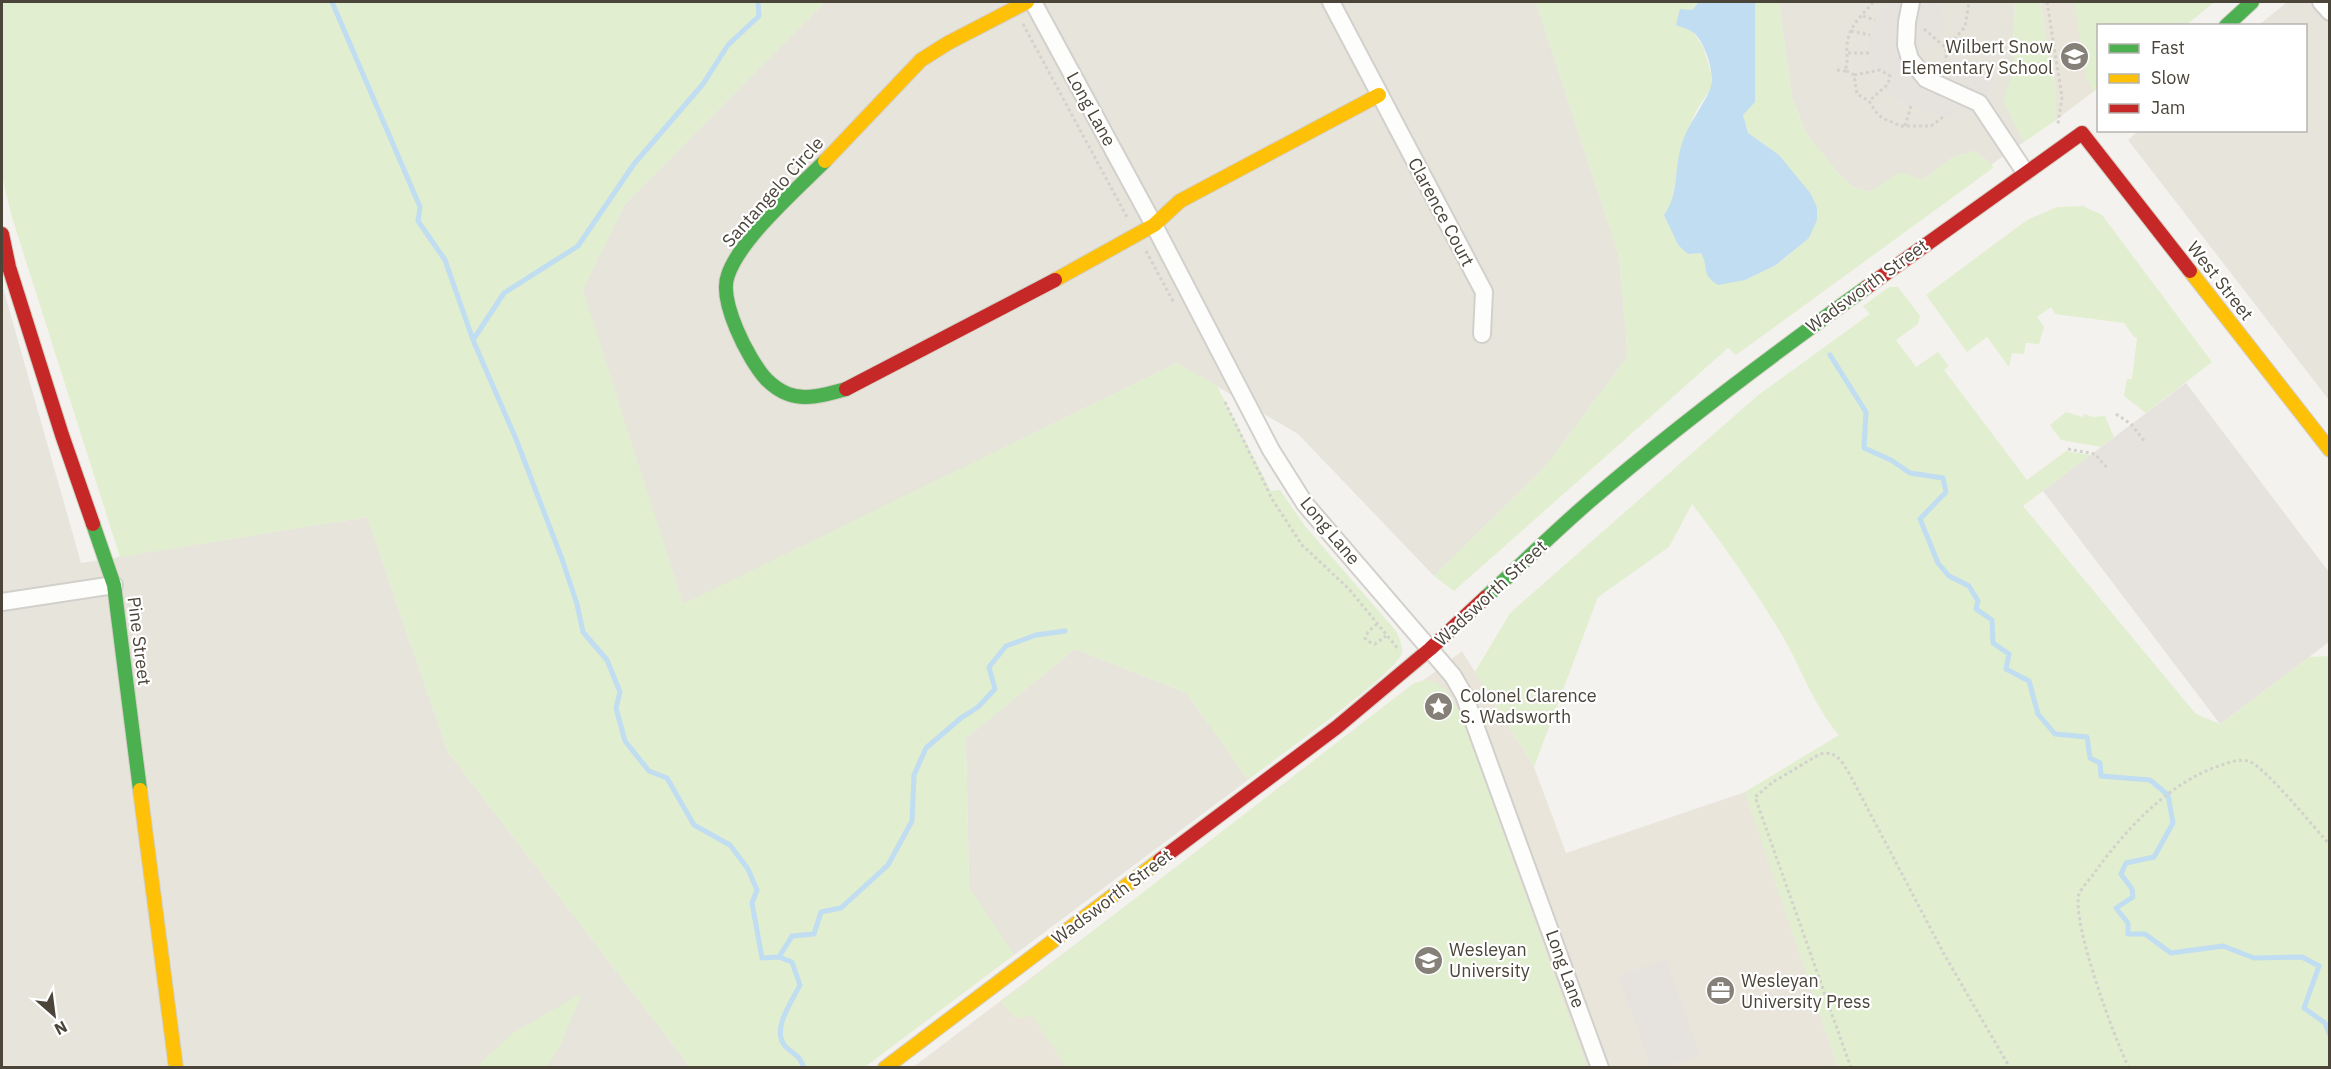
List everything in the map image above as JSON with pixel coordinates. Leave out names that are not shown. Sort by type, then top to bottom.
[{"type":"street","name":"Santangelo Circle","points":[[1027,2],[948,43],[921,60],[748,241],[730,268],[725,285],[729,310],[762,374],[776,388],[798,397],[826,394],[853,387],[1154,225]]},
{"type":"street","name":"Long Lane","points":[[1033,2],[1154,225],[1271,450],[1305,504],[1453,676],[1472,712],[1600,1068]]},
{"type":"street","name":"Clarence Court","points":[[1331,2],[1484,292],[1482,334]]},
{"type":"street","points":[[2228,24],[2252,2]]},
{"type":"street","points":[[2321,2],[2330,12]]},
{"type":"street","points":[[1910,8],[1906,45],[1910,59],[1926,79],[1979,103],[2025,172]]},
{"type":"street","points":[[1154,225],[1180,201],[1379,95]]},
{"type":"street","name":"Wadsworth Street","points":[[885,1068],[1337,727],[1430,649],[1588,502],[1692,417],[1794,339],[2025,172],[2087,130]]},
{"type":"street","name":"West Street","points":[[2087,130],[2330,450]]},
{"type":"street","name":"Pine Street","points":[[2,234],[9,267],[62,435],[114,585],[176,1068]]},
{"type":"street","points":[[2,602],[114,585]]},
{"type":"path","points":[[1846,70],[1849,62],[1847,53],[1855,20],[1873,2]]},
{"type":"path","points":[[1946,89],[1947,48],[1965,27],[1969,2]]},
{"type":"path","points":[[2047,2],[2062,97],[2058,126]]},
{"type":"path","points":[[1910,8],[1947,48]]},
{"type":"path","points":[[1862,15],[1875,20]]},
{"type":"path","points":[[1851,31],[1870,35]]},
{"type":"path","points":[[1847,53],[1870,52]]},
{"type":"path","points":[[1838,70],[1846,70],[1854,75],[1880,70],[1890,76],[1888,84],[1869,101]]},
{"type":"path","points":[[1854,75],[1857,94],[1869,101],[1882,118],[1905,126],[1932,126],[1943,117]]},
{"type":"path","points":[[1905,126],[1911,106]]},
{"type":"path","points":[[2116,414],[2131,424],[2145,442]]},
{"type":"path","points":[[2068,449],[2095,454],[2108,469]]},
{"type":"path","points":[[1377,624],[1366,635],[1367,641],[1375,644],[1386,636]]},
{"type":"path","points":[[1851,1068],[1755,797],[1773,782],[1820,754],[1829,752],[1839,757],[1850,775],[1944,954],[2010,1068]]},
{"type":"path","points":[[2129,1068],[2101,998],[2081,926],[2079,894],[2135,824],[2168,795],[2203,771],[2237,760],[2250,761],[2266,774],[2330,846]]},
{"type":"shaded area","points":[[825,2],[1536,2],[1619,257],[1628,356],[1545,467],[1434,576],[1298,434],[1177,363],[683,605],[582,290],[625,204]]},
{"type":"shaded area","points":[[1779,2],[2015,2],[2013,50],[2015,66],[2004,101],[2024,142],[1992,164],[1974,151],[1953,157],[1923,180],[1900,173],[1870,192],[1853,187],[1837,172],[1806,133],[1792,98]]},
{"type":"shaded area","points":[[1882,2],[1941,2],[1944,30],[1929,34],[1920,47],[1920,54],[1928,66],[1938,72],[1946,69],[1956,58],[1995,79],[1977,118],[1963,109],[1949,119],[1907,105],[1883,89],[1889,82],[1890,76],[1883,70],[1870,71],[1870,38]]},
{"type":"shaded area","name":"Wilbert Snow Elementary School","points":[[2040,2],[2214,2],[2187,24],[2097,24],[2097,89],[2056,120],[2056,91]]},
{"type":"shaded area","points":[[2287,2],[2329,2],[2329,400],[2128,140],[2137,132],[2307,132],[2307,24],[2260,24]]},
{"type":"shaded area","points":[[2,284],[81,563],[367,517],[448,752],[690,1067],[2,1067]]},
{"type":"shaded area","points":[[2186,383],[2329,572],[2329,642],[2220,724],[2043,491]]},
{"type":"shaded area","points":[[1075,649],[1187,693],[1248,780],[1014,955],[969,887],[966,738]]},
{"type":"shaded area","name":"Wesleyan University","points":[[1462,651],[1534,767],[1566,853],[1745,792],[1838,1067],[912,1068]]},
{"type":"shaded area","points":[[1666,959],[1700,1055],[1664,1067],[1651,1067],[1618,976]]},
{"type":"green space","points":[[2,2],[825,2],[625,204],[583,290],[683,604],[1177,363],[1217,386],[1271,491],[1280,490],[1305,526],[1396,631],[1402,653],[1395,664],[1379,679],[1248,780],[1187,693],[1075,649],[966,738],[969,887],[1014,955],[865,1067],[690,1067],[448,752],[367,517],[120,557],[11,214],[2,176]]},
{"type":"green space","points":[[1536,2],[1699,2],[1692,10],[1693,32],[1703,47],[1711,73],[1711,88],[1696,111],[1682,143],[1671,205],[1664,215],[1678,245],[1701,253],[1706,261],[1706,272],[1745,280],[1784,259],[1809,238],[1817,220],[1779,155],[1748,133],[1743,115],[1755,34],[1755,2],[1779,2],[1792,98],[1806,133],[1837,172],[1853,187],[1870,192],[1900,172],[1923,180],[1953,157],[1974,151],[1992,164],[1993,168],[1736,355],[1728,348],[1454,591],[1434,576],[1545,467],[1628,356],[1619,257]]},
{"type":"green space","points":[[2015,2],[2040,2],[2056,91],[2056,120],[2024,142],[2003,101],[2015,66],[2013,50]]},
{"type":"green space","points":[[2074,2],[2214,2],[2187,24],[2097,24],[2097,89],[2093,92],[2087,80]]},
{"type":"green space","points":[[2083,206],[2102,215],[2212,362],[2146,413],[2124,396],[2127,379],[2132,379],[2137,338],[2124,323],[2055,314],[2051,307],[2037,317],[2044,327],[2039,344],[2026,343],[2024,354],[2012,353],[2009,367],[1987,337],[1967,352],[1926,295],[2027,220],[2057,207]]},
{"type":"green space","points":[[1889,287],[1898,287],[1920,316],[1918,324],[1896,340],[1916,367],[1938,352],[1949,366],[1944,370],[2027,480],[2066,451],[2091,455],[2023,506],[2196,714],[2220,724],[2309,657],[2329,656],[2329,1067],[1838,1067],[1745,792],[1839,735],[1821,710],[1786,643],[1748,581],[1692,504],[1669,547],[1598,597],[1534,767],[1475,672],[1510,613],[1757,396],[1870,314],[1863,306]]},
{"type":"green space","points":[[2066,412],[2083,417],[2084,414],[2093,417],[2105,416],[2114,437],[2101,447],[2061,440],[2050,425]]},
{"type":"green space","name":"Wesleyan University","points":[[1428,680],[1443,688],[1460,712],[1587,1067],[1066,1067],[1032,1016],[1015,1018],[1001,1002],[1414,683]]},
{"type":"green space","points":[[582,993],[561,1044],[546,1067],[476,1067],[513,1033]]},
{"type":"water","points":[[1699,2],[1755,2],[1755,102],[1743,115],[1748,133],[1779,155],[1811,194],[1817,208],[1817,220],[1809,238],[1776,265],[1745,280],[1718,285],[1707,274],[1701,253],[1688,254],[1678,245],[1664,215],[1672,199],[1682,143],[1707,96],[1711,83],[1712,75],[1702,44],[1694,33],[1676,25],[1680,9],[1692,10]]},
{"type":"waterway","points":[[332,2],[420,207],[418,221],[445,260],[473,340],[516,439],[562,559],[577,604],[583,632],[607,660],[620,692],[616,708],[625,741],[649,771],[667,778],[694,825],[730,845],[748,869],[757,890],[752,903],[762,958],[779,957],[792,962],[800,985],[784,1016],[780,1033],[786,1047],[799,1058],[804,1068]]},
{"type":"waterway","points":[[473,340],[504,293],[578,246],[634,164],[703,84],[728,45],[759,16],[758,2]]},
{"type":"waterway","points":[[1830,355],[1866,412],[1864,448],[1891,460],[1910,473],[1943,478],[1946,492],[1920,519],[1938,563],[1949,576],[1969,586],[1978,601],[1976,609],[1992,620],[1993,643],[2009,654],[2006,669],[2029,681],[2038,714],[2055,734],[2087,737],[2090,758],[2100,763],[2101,776],[2150,780],[2168,795],[2173,823],[2154,857],[2126,863],[2121,874],[2132,889],[2133,897],[2116,908],[2128,923],[2128,934],[2145,934],[2171,953],[2223,946],[2254,958],[2302,957],[2319,966],[2304,1008],[2325,1023],[2330,1035]]},
{"type":"waterway","points":[[779,957],[792,936],[814,934],[821,912],[841,908],[888,865],[912,821],[914,775],[926,748],[961,718],[978,707],[995,689],[989,667],[1006,646],[1036,635],[1065,631]]},
{"type":"traffic: fast","points":[[2228,24],[2252,2]]},
{"type":"traffic: fast","points":[[825,161],[770,215],[744,246],[728,275],[727,299],[743,344],[759,370],[773,386],[788,394],[802,397],[846,389]]},
{"type":"traffic: fast","points":[[1486,597],[1577,513],[1657,445],[1867,287]]},
{"type":"traffic: fast","points":[[93,524],[114,585],[140,790]]},
{"type":"traffic: slow","points":[[825,161],[921,60],[948,43],[1027,2]]},
{"type":"traffic: slow","points":[[1055,280],[1154,225],[1180,201],[1379,95]]},
{"type":"traffic: slow","points":[[2190,271],[2330,450]]},
{"type":"traffic: slow","points":[[140,790],[176,1068]]},
{"type":"traffic: slow","points":[[885,1068],[1160,860]]},
{"type":"traffic: jam","points":[[1867,287],[2082,133],[2190,271]]},
{"type":"traffic: jam","points":[[2,234],[9,267],[62,435],[93,524]]},
{"type":"traffic: jam","points":[[846,389],[1055,280]]},
{"type":"traffic: jam","points":[[1160,860],[1337,727],[1430,649],[1486,597]]},
{"type":"place","name":"Wilbert Snow Elementary School","points":[[2074,57]]},
{"type":"place","name":"Colonel Clarence S. Wadsworth","points":[[1439,706]]},
{"type":"place","name":"Wesleyan University","points":[[1428,960]]},
{"type":"place","name":"Wesleyan University Press","points":[[1720,991]]}]
